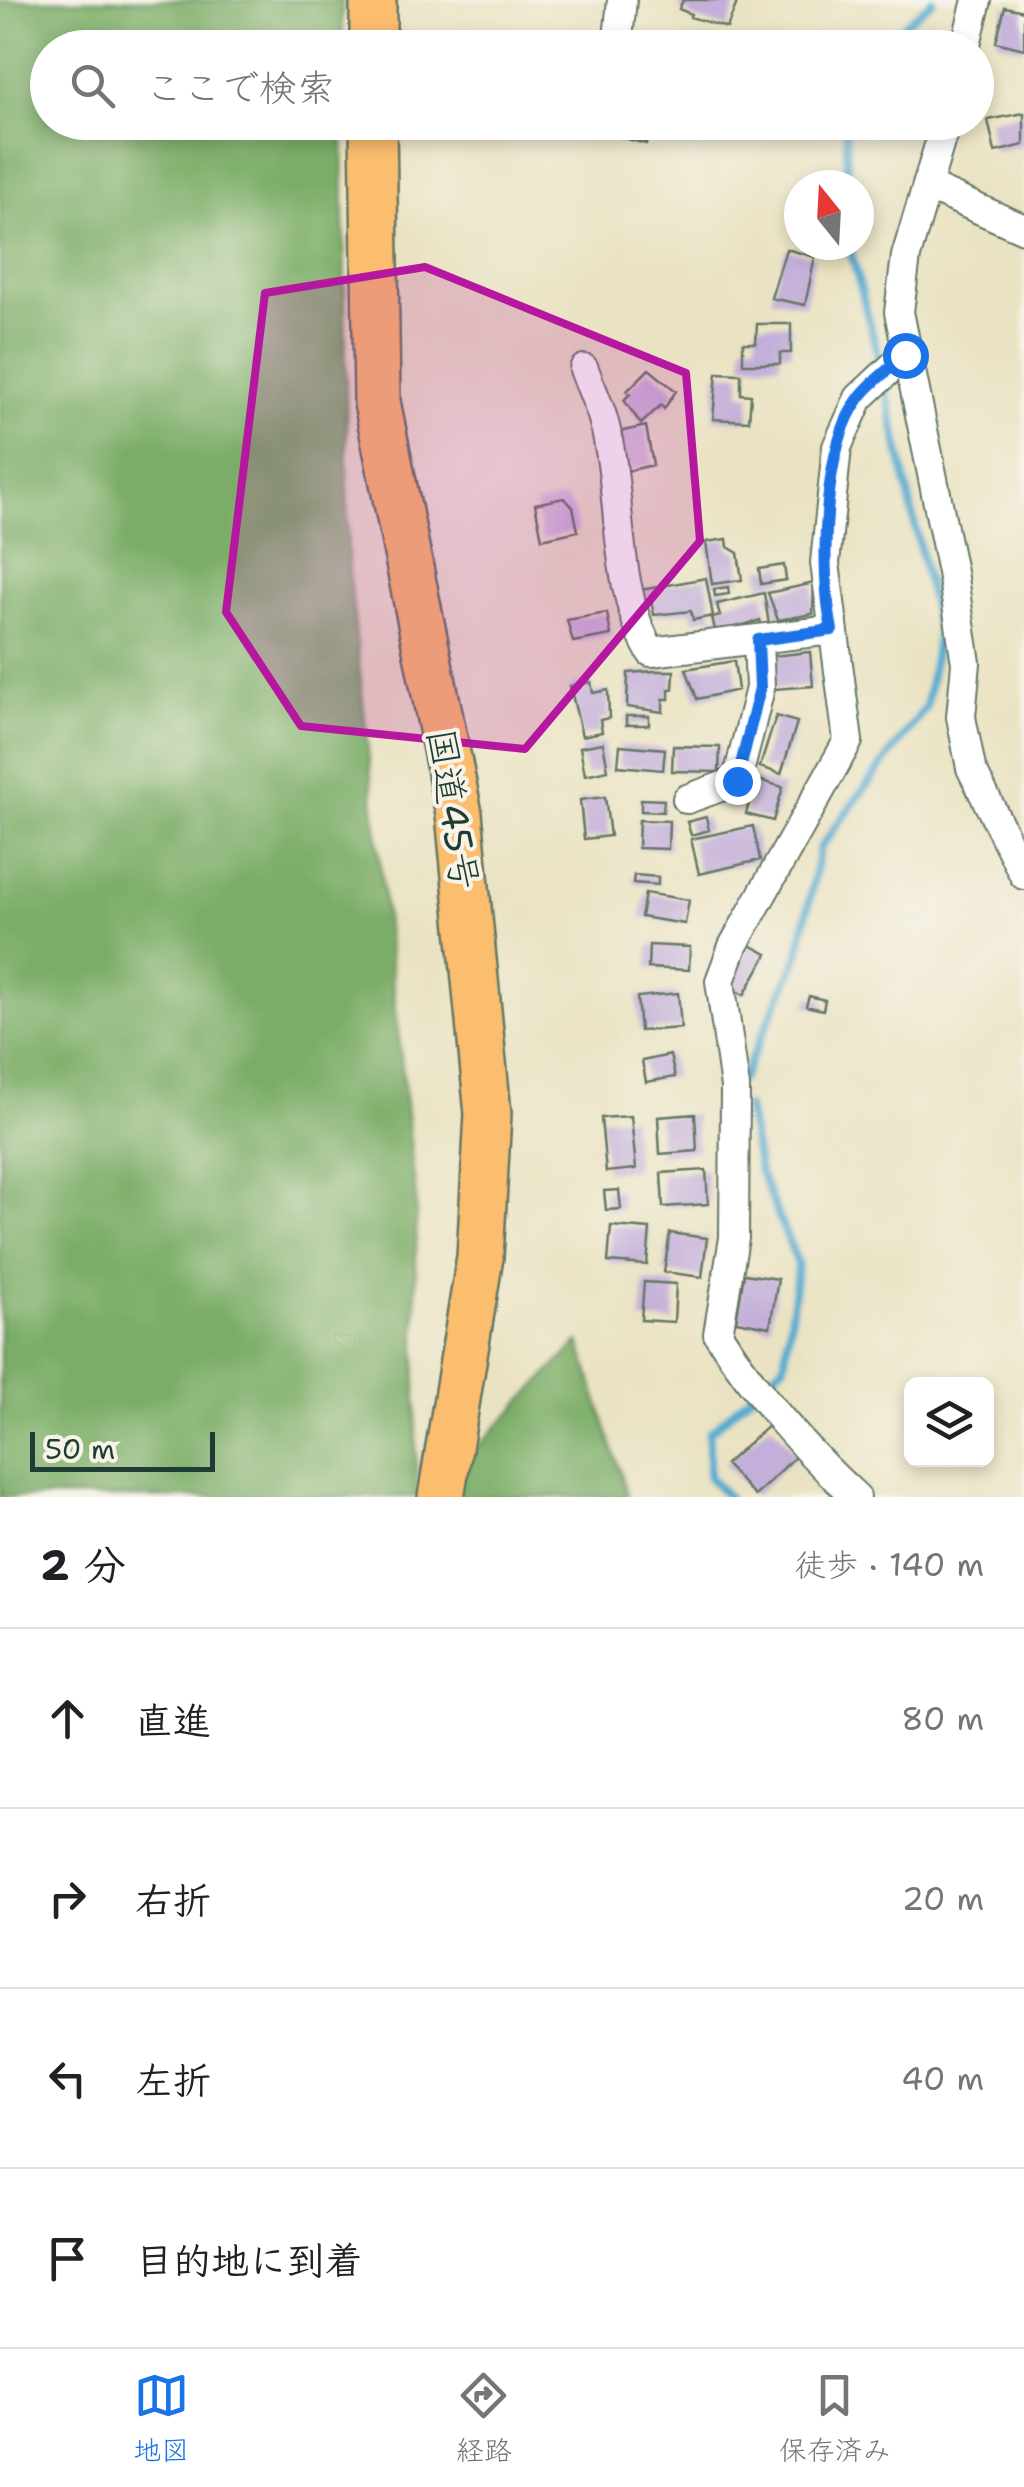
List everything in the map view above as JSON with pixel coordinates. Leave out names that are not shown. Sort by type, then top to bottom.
[{"type":"highway","points":[[373,0],[373,30]]},
{"type":"highway","name":"国道45号","points":[[373,140],[377,402],[459,814],[488,1114],[480,1257],[441,1497]]},
{"type":"street","points":[[619,30],[622,0]]},
{"type":"street","points":[[970,30],[978,0]]},
{"type":"street","points":[[941,140],[906,256],[899,312],[900,359],[935,472],[966,663],[962,717],[971,768],[1024,875]]},
{"type":"street","points":[[928,186],[1024,229]]},
{"type":"street","points":[[856,1497],[826,1470],[756,1387],[718,1334],[734,1238],[736,1164],[735,1087],[720,981],[733,946],[848,741],[825,563],[837,447],[859,398],[900,359]]},
{"type":"street","points":[[584,369],[603,420],[631,589],[641,634],[651,652],[832,630]]},
{"type":"street","points":[[687,799],[737,781],[760,688],[758,640]]},
{"type":"highlighted area","points":[[425,267],[686,373],[700,541],[525,749],[301,726],[226,612],[265,293]]},
{"type":"green space","points":[[0,0],[342,0],[343,30],[30,30],[30,140],[343,140],[348,562],[416,1198],[416,1497],[0,1497]]},
{"type":"green space","points":[[579,1342],[628,1497],[429,1497]]},
{"type":"building","points":[[683,0],[738,0],[727,28],[690,17],[691,14],[679,9]]},
{"type":"building","points":[[1005,7],[1024,11],[1024,49],[996,42]]},
{"type":"building","points":[[1024,113],[1024,145],[995,152],[994,119]]},
{"type":"building","points":[[784,256],[784,260],[814,260],[805,305],[771,298]]},
{"type":"building","points":[[757,324],[791,324],[791,353],[780,353],[780,364],[743,364],[743,343],[756,343]]},
{"type":"building","points":[[649,369],[676,391],[664,409],[661,405],[641,424],[624,400],[630,394],[627,391]]},
{"type":"building","points":[[717,373],[741,374],[741,394],[751,395],[749,421],[713,419]]},
{"type":"building","points":[[646,426],[653,465],[627,471],[619,432]]},
{"type":"building","points":[[564,498],[573,507],[578,531],[542,539],[535,504]]},
{"type":"building","points":[[727,539],[728,547],[738,553],[742,580],[712,584],[706,542]]},
{"type":"building","points":[[784,565],[786,580],[761,584],[759,569]]},
{"type":"building","points":[[706,578],[713,616],[693,620],[691,611],[654,615],[651,601],[643,603],[641,590]]},
{"type":"building","points":[[814,583],[813,614],[778,620],[768,593]]},
{"type":"building","points":[[728,587],[729,594],[715,596],[714,589]]},
{"type":"building","points":[[764,593],[770,631],[763,633],[760,620],[716,633],[712,618],[720,616],[717,604]]},
{"type":"building","points":[[607,613],[611,635],[573,642],[567,620]]},
{"type":"building","points":[[810,652],[813,686],[775,689],[772,656]]},
{"type":"building","points":[[734,661],[738,690],[697,699],[686,669]]},
{"type":"building","points":[[674,671],[673,689],[669,689],[669,699],[663,699],[663,712],[627,707],[628,673]]},
{"type":"building","points":[[591,682],[593,693],[608,690],[609,718],[600,720],[602,732],[582,736],[570,686]]},
{"type":"building","points":[[626,716],[649,716],[649,725],[626,725]]},
{"type":"building","points":[[776,716],[797,722],[781,774],[760,767]]},
{"type":"building","points":[[603,743],[608,770],[585,775],[580,747]]},
{"type":"building","points":[[620,745],[665,749],[663,770],[618,766]]},
{"type":"building","points":[[673,746],[720,747],[719,772],[672,771]]},
{"type":"building","points":[[755,779],[783,787],[773,821],[746,814]]},
{"type":"building","points":[[605,797],[610,836],[584,839],[580,800]]},
{"type":"building","points":[[641,799],[664,800],[663,812],[641,811]]},
{"type":"building","points":[[706,817],[709,830],[691,835],[687,822]]},
{"type":"building","points":[[639,820],[669,821],[668,849],[638,848]]},
{"type":"building","points":[[753,826],[760,860],[699,874],[691,839]]},
{"type":"building","points":[[634,875],[658,877],[658,885],[633,883]]},
{"type":"building","points":[[645,893],[689,900],[685,924],[641,917]]},
{"type":"building","points":[[649,945],[690,947],[689,970],[648,968]]},
{"type":"building","points":[[750,945],[767,954],[744,995],[727,986]]},
{"type":"building","points":[[678,993],[681,1028],[640,1031],[637,997]]},
{"type":"building","points":[[809,996],[825,1000],[823,1010],[806,1006]]},
{"type":"building","points":[[670,1055],[675,1077],[646,1082],[642,1061]]},
{"type":"building","points":[[695,1114],[697,1151],[660,1154],[658,1117]]},
{"type":"building","points":[[631,1116],[636,1169],[606,1172],[601,1118]]},
{"type":"building","points":[[706,1170],[708,1204],[663,1207],[661,1173]]},
{"type":"building","points":[[619,1190],[621,1209],[606,1210],[604,1191]]},
{"type":"building","points":[[611,1226],[650,1229],[647,1265],[608,1262]]},
{"type":"building","points":[[670,1233],[707,1238],[702,1277],[664,1272]]},
{"type":"building","points":[[744,1274],[778,1279],[770,1327],[736,1321]]},
{"type":"building","points":[[644,1282],[676,1284],[674,1322],[641,1320]]},
{"type":"building","points":[[770,1424],[798,1454],[755,1496],[725,1464]]},
{"type":"waterway","points":[[898,30],[933,0]]},
{"type":"waterway","points":[[846,140],[847,170]]},
{"type":"waterway","points":[[853,260],[881,366]]},
{"type":"waterway","points":[[742,1079],[798,957],[820,848],[926,707],[938,633],[885,384]]},
{"type":"waterway","points":[[747,1107],[759,1170],[798,1264],[784,1365],[763,1384]]},
{"type":"waterway","points":[[728,1497],[709,1477],[709,1433],[753,1393]]},
{"type":"route","points":[[737,781],[745,762],[760,688],[758,640],[832,630],[825,563],[837,447],[859,398],[905,355]]}]
